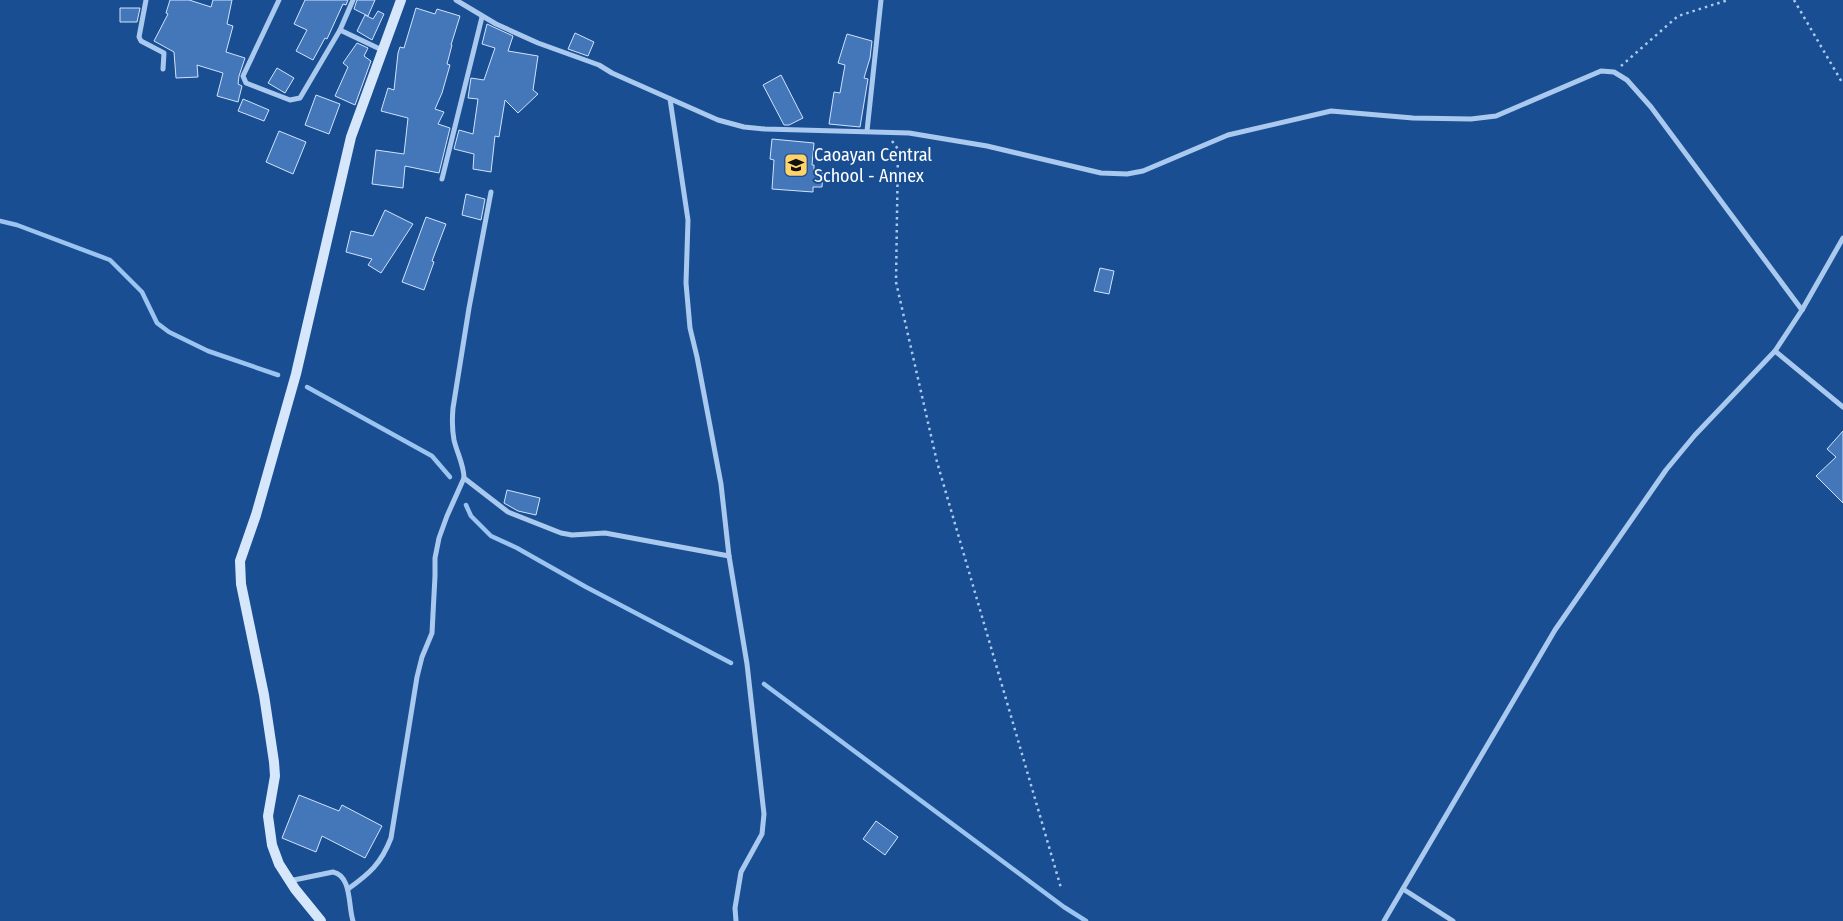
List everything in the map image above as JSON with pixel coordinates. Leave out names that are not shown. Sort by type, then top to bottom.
[{"type":"street","points":[[146,0],[139,37],[164,53],[163,69]]},
{"type":"street","points":[[279,0],[243,76],[246,83],[290,100],[300,98],[340,30],[353,0]]},
{"type":"street","points":[[321,921],[278,864],[272,845],[269,829],[270,803],[275,776],[274,762],[264,695],[241,584],[240,561],[256,515],[296,374],[351,137],[401,0]]},
{"type":"street","points":[[456,0],[482,17],[538,43],[599,65],[612,73],[718,120],[744,127],[798,131],[909,133],[987,146],[1101,173],[1127,174],[1143,171],[1228,135],[1325,112],[1336,111],[1414,118],[1484,118],[1496,116],[1601,71],[1614,72],[1635,88],[1651,107],[1802,310]]},
{"type":"street","points":[[867,132],[881,0]]},
{"type":"street","points":[[442,179],[482,17]]},
{"type":"street","points":[[340,30],[382,50]]},
{"type":"street","points":[[670,99],[688,220],[686,283],[690,328],[721,484],[729,556],[747,664],[764,814],[762,834],[741,872],[734,908],[736,921]]},
{"type":"street","points":[[348,889],[369,874],[379,863],[391,838],[417,677],[422,657],[432,633],[436,576],[435,558],[438,538],[464,478],[464,472],[454,440],[453,408],[469,308],[491,192]]},
{"type":"street","points":[[1384,921],[1541,652],[1666,470],[1695,435],[1775,351],[1802,310],[1843,238]]},
{"type":"street","points":[[1775,351],[1843,407]]},
{"type":"street","points":[[464,478],[508,512],[561,533],[572,535],[605,533],[729,556]]},
{"type":"street","points":[[290,881],[333,872],[341,876],[348,889],[353,921]]},
{"type":"street","points":[[1403,889],[1453,921]]},
{"type":"path","points":[[1614,72],[1678,16],[1728,0]]},
{"type":"path","points":[[1794,0],[1843,84]]},
{"type":"path","points":[[886,132],[898,149],[896,282],[935,452],[1061,888]]},
{"type":"building","points":[[170,0],[189,0],[211,7],[213,0],[232,0],[227,24],[233,26],[226,52],[245,58],[239,76],[238,84],[242,86],[238,102],[217,96],[223,73],[197,65],[198,77],[176,78],[174,52],[154,41],[168,14],[166,13]]},
{"type":"building","points":[[305,0],[348,0],[346,5],[343,4],[327,39],[325,38],[313,60],[296,51],[307,30],[294,24]]},
{"type":"building","points":[[357,0],[375,0],[368,16],[354,9]]},
{"type":"building","points":[[120,8],[140,8],[137,22],[120,22]]},
{"type":"building","points":[[416,8],[435,14],[437,9],[460,16],[447,64],[450,65],[435,109],[444,112],[438,124],[450,128],[439,173],[405,166],[403,188],[372,184],[376,150],[404,154],[408,118],[381,111],[388,88],[394,90],[398,53],[400,47],[404,48]]},
{"type":"building","points":[[378,11],[384,14],[372,40],[357,31],[365,15],[373,19]]},
{"type":"building","points":[[487,24],[513,36],[508,51],[538,56],[533,90],[538,94],[518,113],[505,100],[499,137],[495,136],[491,172],[473,169],[474,154],[454,149],[459,130],[473,134],[478,99],[468,98],[471,78],[484,80],[495,48],[482,44]]},
{"type":"building","points":[[575,33],[594,42],[588,56],[568,49]]},
{"type":"building","points":[[847,34],[872,41],[870,58],[864,78],[868,79],[860,127],[829,124],[834,92],[840,93],[845,65],[838,63]]},
{"type":"building","points":[[357,43],[368,48],[364,56],[371,61],[355,105],[335,96],[348,67],[343,63]]},
{"type":"building","points":[[277,68],[294,78],[285,93],[268,83]]},
{"type":"building","points":[[781,75],[803,118],[789,125],[784,125],[763,85]]},
{"type":"building","points":[[316,95],[340,104],[329,134],[305,125]]},
{"type":"building","points":[[243,99],[269,110],[264,121],[238,111]]},
{"type":"building","points":[[279,131],[306,142],[293,174],[266,162]]},
{"type":"building","name":"Caoayan Central School - Annex","points":[[772,139],[814,143],[812,165],[814,165],[814,173],[823,173],[822,187],[813,187],[813,192],[772,189],[774,160],[770,159]]},
{"type":"building","points":[[466,194],[485,199],[481,220],[462,215]]},
{"type":"building","points":[[385,210],[413,224],[381,273],[368,265],[372,259],[346,252],[351,231],[373,236]]},
{"type":"building","points":[[426,217],[446,224],[432,261],[434,262],[424,290],[402,282]]},
{"type":"building","points":[[1100,268],[1114,271],[1109,294],[1094,291]]},
{"type":"building","points":[[1843,431],[1843,503],[1816,476],[1836,457],[1827,449]]},
{"type":"building","points":[[507,490],[540,498],[536,515],[518,511],[504,503]]},
{"type":"building","points":[[299,795],[339,811],[342,805],[382,826],[365,858],[322,836],[316,852],[282,838]]},
{"type":"building","points":[[876,821],[898,837],[885,855],[863,839]]},
{"type":"waterway","points":[[0,221],[17,225],[110,260],[142,292],[157,323],[169,332],[208,351],[278,375]]},
{"type":"waterway","points":[[307,387],[432,456],[450,477]]},
{"type":"waterway","points":[[466,505],[471,516],[491,536],[517,548],[586,587],[731,663]]},
{"type":"waterway","points":[[764,684],[1064,907],[1086,921]]},
{"type":"place","name":"Caoayan Central School - Annex","points":[[796,165]]}]
